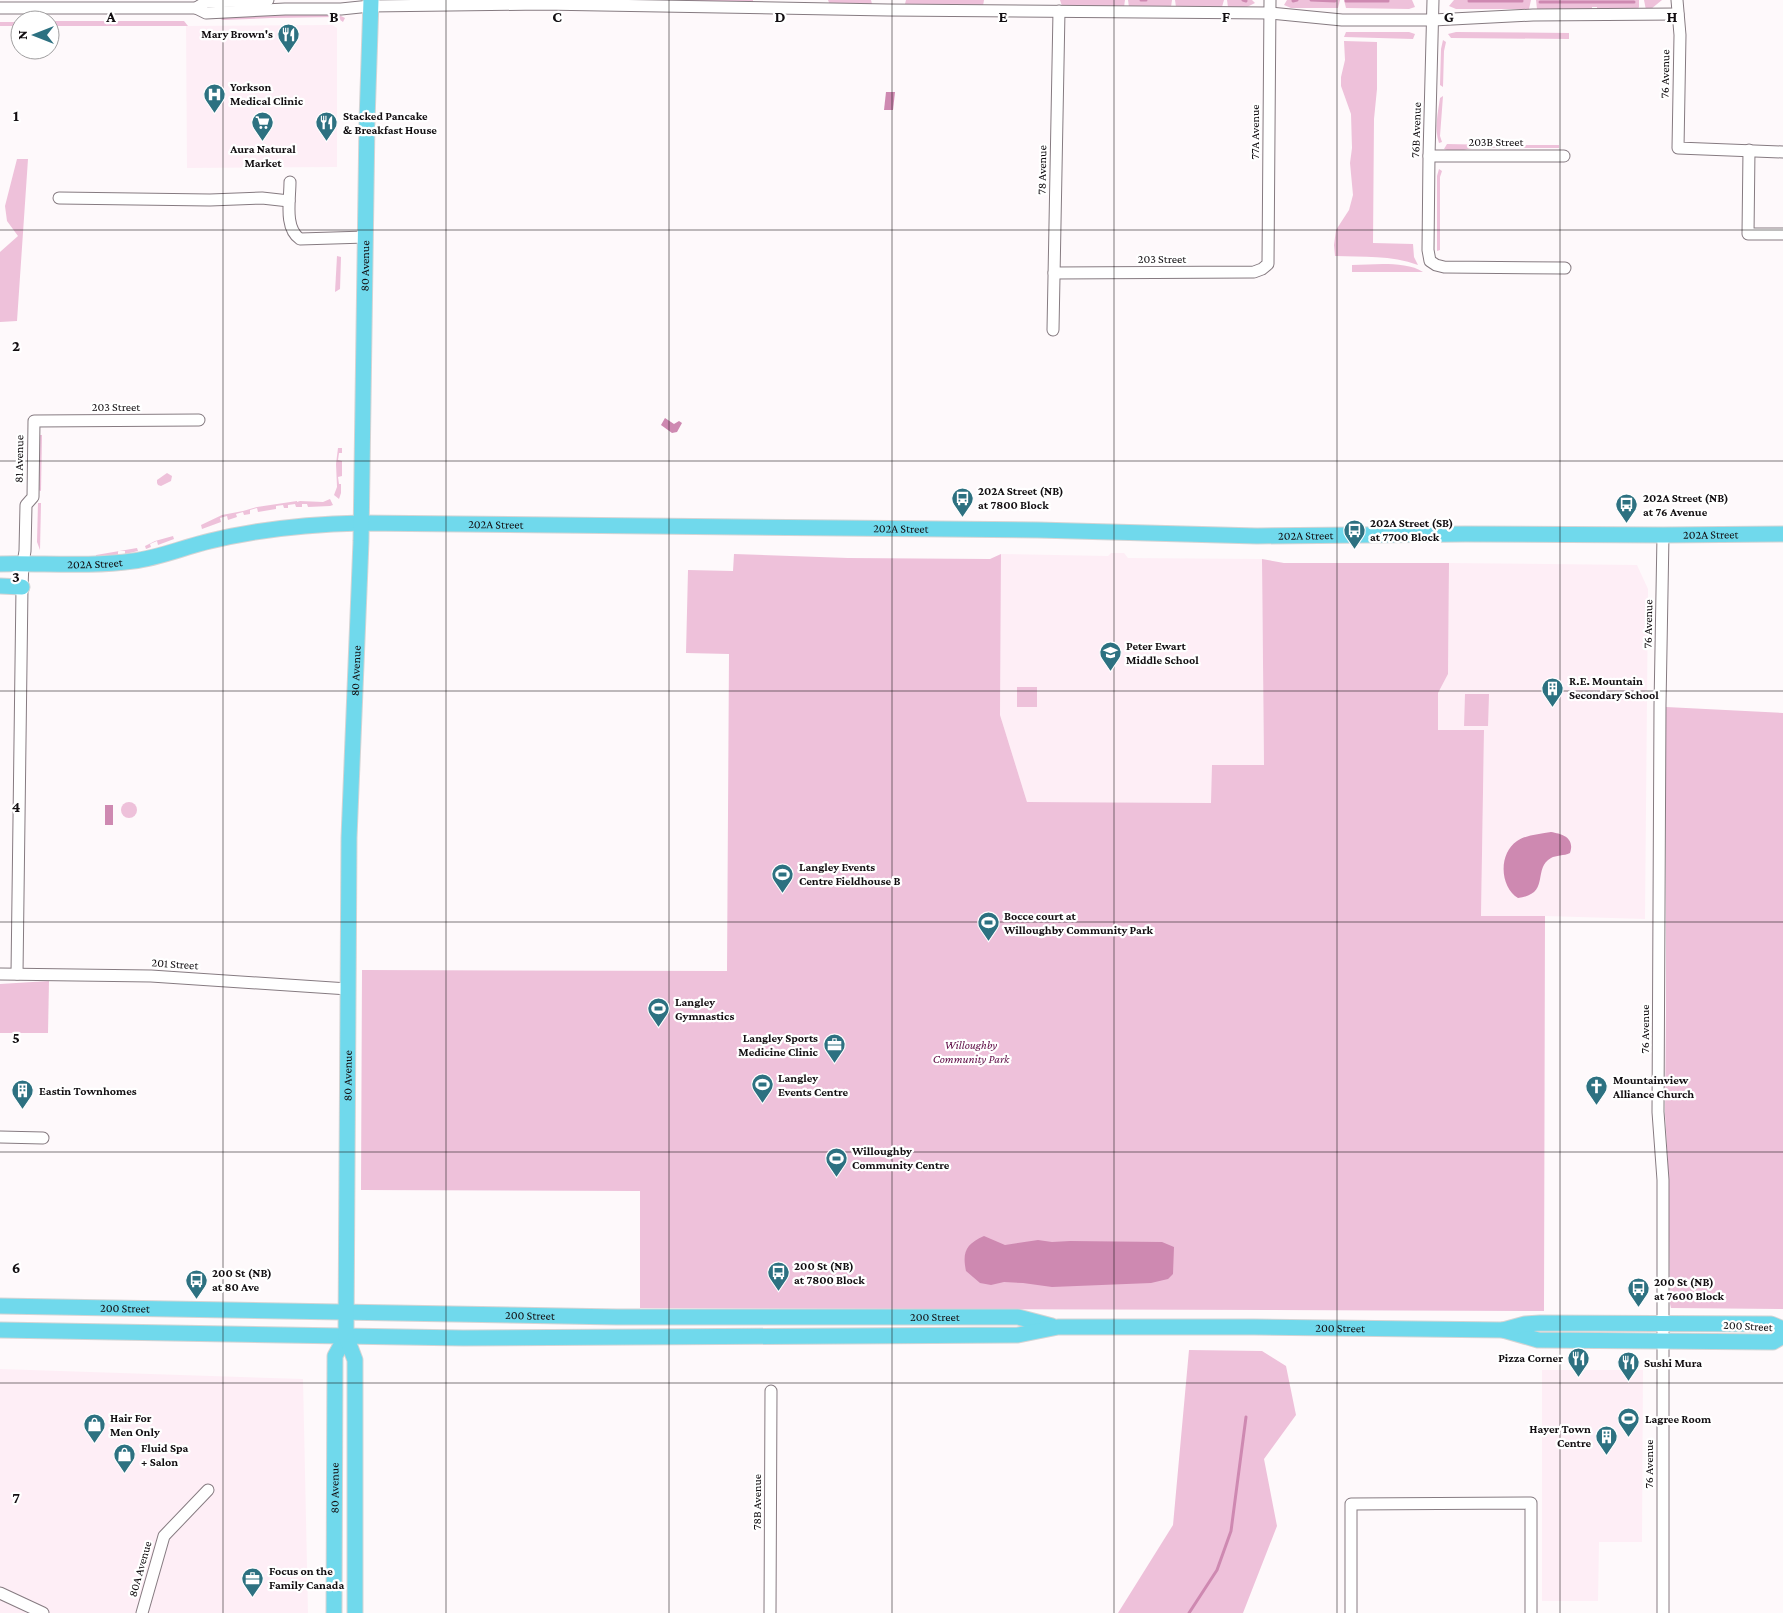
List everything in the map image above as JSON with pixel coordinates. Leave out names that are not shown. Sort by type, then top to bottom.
[{"type":"main road","name":"80 Avenue","points":[[355,1613],[355,1360],[346,1336],[348,989],[350,794],[361,523],[370,2]]},
{"type":"main road","name":"202A Street","points":[[0,564],[92,564],[134,561],[218,539],[267,530],[312,524],[361,523],[1038,530],[1257,536],[1465,534],[1663,536],[1783,534]]},
{"type":"main road","points":[[0,586],[22,587]]},
{"type":"main road","name":"200 Street","points":[[0,1306],[636,1317],[1018,1317],[1058,1327]]},
{"type":"main road","name":"200 Street","points":[[1503,1330],[1525,1324],[1540,1323],[1771,1324],[1783,1329]]},
{"type":"main road","name":"200 Street","points":[[0,1330],[482,1338],[1018,1335],[1058,1327],[1254,1327],[1503,1330],[1538,1340],[1773,1342],[1783,1336]]},
{"type":"main road","name":"80 Avenue","points":[[334,1613],[335,1356],[346,1336]]},
{"type":"street","points":[[0,8],[196,8],[206,2],[268,0]]},
{"type":"street","points":[[352,0],[370,2],[542,4],[1023,6],[1059,11],[1270,13],[1342,20],[1433,20],[1534,15],[1678,14]]},
{"type":"street","name":"77A Avenue","points":[[1268,264],[1270,0]]},
{"type":"street","name":"76B Avenue","points":[[1434,0],[1429,156],[1428,250],[1430,260],[1436,265],[1444,267],[1565,268]]},
{"type":"street","name":"76 Avenue","points":[[1677,0],[1678,148],[1748,150]]},
{"type":"street","points":[[196,8],[206,14],[285,9],[341,9],[370,2]]},
{"type":"street","name":"78 Avenue","points":[[1053,330],[1059,11]]},
{"type":"street","points":[[1783,152],[1748,150],[1748,234],[1783,234]]},
{"type":"street","name":"203B Street","points":[[1429,156],[1564,156]]},
{"type":"street","points":[[290,182],[289,220],[294,234],[300,239],[366,237]]},
{"type":"street","points":[[59,198],[210,200],[262,198],[290,201]]},
{"type":"street","name":"203 Street","points":[[1054,273],[1254,272],[1268,264]]},
{"type":"street","name":"203 Street","points":[[34,421],[199,420]]},
{"type":"street","name":"81 Avenue","points":[[17,974],[22,587],[26,547],[26,505],[33,497],[34,421]]},
{"type":"street","name":"76 Avenue","points":[[1663,536],[1658,1112],[1663,1180],[1663,1613]]},
{"type":"street","name":"201 Street","points":[[0,974],[151,976],[348,989]]},
{"type":"street","points":[[0,1137],[43,1138]]},
{"type":"street","name":"78B Avenue","points":[[770,1613],[771,1391]]},
{"type":"street","name":"80A Avenue","points":[[142,1613],[164,1536],[208,1490]]},
{"type":"street","points":[[1351,1613],[1351,1504],[1511,1503],[1531,1503],[1531,1613]]},
{"type":"street","points":[[0,1593],[42,1613]]},
{"type":"shaded area","points":[[332,25],[337,28],[337,167],[187,168],[186,26]]},
{"type":"shaded area","points":[[886,92],[895,92],[893,110],[884,110]]},
{"type":"shaded area","points":[[665,418],[674,424],[679,421],[682,423],[677,432],[672,433],[661,425]]},
{"type":"shaded area","points":[[1111,553],[1124,553],[1128,558],[1262,559],[1264,765],[1212,803],[1027,802],[1000,715],[1001,554],[1108,556]]},
{"type":"shaded area","points":[[1449,563],[1637,565],[1648,589],[1645,919],[1545,916],[1481,917],[1484,730],[1438,730],[1438,693],[1448,674]]},
{"type":"shaded area","points":[[105,805],[113,805],[113,825],[105,825]]},
{"type":"shaded area","points":[[1551,832],[1560,834],[1569,840],[1571,844],[1570,853],[1553,857],[1545,863],[1538,886],[1534,892],[1528,896],[1518,898],[1512,893],[1505,879],[1504,862],[1507,854],[1511,847],[1521,839]]},
{"type":"shaded area","points":[[984,1236],[1005,1245],[1038,1240],[1052,1242],[1162,1242],[1174,1247],[1173,1274],[1168,1279],[1151,1283],[1052,1287],[1023,1283],[1004,1282],[991,1285],[980,1283],[966,1271],[965,1254],[973,1242]]},
{"type":"shaded area","points":[[0,1369],[303,1379],[308,1613],[0,1613]]},
{"type":"shaded area","name":"Hayer Town Centre","points":[[1542,1370],[1643,1370],[1642,1542],[1599,1542],[1598,1601],[1542,1601]]},
{"type":"green space","points":[[686,0],[753,0],[753,2],[697,2]]},
{"type":"green space","points":[[828,0],[871,0],[872,4],[830,5]]},
{"type":"green space","points":[[906,0],[984,0],[983,6],[908,5],[905,4]]},
{"type":"green space","points":[[1060,0],[1125,0],[1124,7],[1062,6]]},
{"type":"green space","points":[[1128,0],[1172,0],[1171,7],[1129,7]]},
{"type":"green space","points":[[1175,0],[1224,0],[1222,7],[1176,7]]},
{"type":"green space","points":[[1227,0],[1252,0],[1255,3],[1247,7],[1228,7]]},
{"type":"green space","points":[[1287,0],[1340,0],[1338,8],[1291,8],[1284,5]]},
{"type":"green space","points":[[1344,0],[1412,0],[1415,7],[1409,9],[1346,8]]},
{"type":"green space","points":[[1454,0],[1531,0],[1529,9],[1456,9],[1449,6]]},
{"type":"green space","points":[[1536,0],[1639,0],[1639,7],[1637,10],[1597,10],[1597,7],[1592,7],[1592,9],[1537,9]]},
{"type":"green space","points":[[1644,0],[1662,0],[1651,9],[1646,10]]},
{"type":"green space","points":[[337,14],[345,18],[343,22],[336,17],[223,20],[218,18],[262,15]]},
{"type":"green space","points":[[60,21],[184,21],[188,26],[60,26]]},
{"type":"green space","points":[[0,22],[10,22],[10,26],[0,26]]},
{"type":"green space","points":[[1346,32],[1409,32],[1415,34],[1413,39],[1344,37]]},
{"type":"green space","points":[[1456,32],[1569,33],[1569,39],[1451,38],[1448,34]]},
{"type":"green space","points":[[1443,40],[1446,42],[1443,87],[1440,85]]},
{"type":"green space","points":[[1344,41],[1377,42],[1373,243],[1413,244],[1414,257],[1418,265],[1387,258],[1335,256],[1336,230],[1349,210],[1353,195],[1350,163],[1352,148],[1351,114],[1341,86],[1345,60]]},
{"type":"green space","points":[[1443,96],[1440,136],[1442,142],[1439,143],[1437,120],[1440,98]]},
{"type":"green space","points":[[1447,144],[1494,145],[1501,148],[1479,147],[1452,151],[1444,149]]},
{"type":"green space","points":[[1513,145],[1559,145],[1559,148],[1506,148]]},
{"type":"green space","points":[[17,159],[28,159],[17,321],[0,322],[0,252],[18,236],[7,221],[5,206]]},
{"type":"green space","points":[[1439,169],[1442,171],[1440,177],[1440,250],[1437,251],[1437,176]]},
{"type":"green space","points":[[337,256],[341,257],[340,289],[335,292]]},
{"type":"green space","points":[[1383,264],[1409,266],[1423,272],[1352,272],[1352,265]]},
{"type":"green space","points":[[40,435],[42,435],[41,491],[38,490]]},
{"type":"green space","points":[[338,448],[342,448],[342,453],[339,453],[338,460],[342,461],[342,476],[338,477],[339,484],[341,484],[339,499],[334,495],[337,487],[336,464]]},
{"type":"green space","points":[[167,473],[172,476],[171,481],[161,486],[158,485],[157,480]]},
{"type":"green space","points":[[330,499],[333,505],[330,506],[308,507],[307,504],[302,504],[302,507],[296,507],[295,504],[284,508],[283,505],[276,506],[276,509],[258,512],[257,508],[250,510],[250,514],[244,515],[243,512],[236,514],[237,517],[228,520],[227,516],[220,518],[221,522],[202,529],[201,525],[222,515],[257,507],[297,501],[323,502]]},
{"type":"green space","points":[[38,503],[41,503],[40,550],[37,542]]},
{"type":"green space","points":[[173,536],[174,539],[158,545],[157,541],[150,544],[151,547],[146,549],[145,546],[155,541]]},
{"type":"green space","points":[[137,548],[138,551],[125,554],[125,551],[119,551]]},
{"type":"green space","points":[[118,551],[118,555],[96,558],[96,555]]},
{"type":"green space","name":"Willoughby Community Park","points":[[734,554],[848,558],[990,559],[1001,554],[1000,715],[1027,802],[1211,803],[1212,765],[1264,765],[1262,559],[1284,563],[1449,563],[1448,674],[1438,693],[1438,730],[1484,730],[1481,916],[1545,916],[1544,1311],[640,1308],[640,1191],[361,1190],[362,970],[727,971],[729,654],[686,653],[688,570],[733,571]]},
{"type":"green space","points":[[1017,687],[1037,687],[1037,707],[1017,707]]},
{"type":"green space","points":[[1465,694],[1489,694],[1488,726],[1464,726]]},
{"type":"green space","points":[[1666,707],[1783,713],[1783,1309],[1671,1308],[1670,1304],[1668,1163],[1665,1114]]},
{"type":"green space","points":[[126,802],[132,802],[137,807],[135,816],[126,818],[121,813],[121,807]]},
{"type":"green space","points":[[49,981],[48,1033],[0,1033],[0,984]]},
{"type":"green space","points":[[1189,1350],[1262,1351],[1286,1366],[1296,1415],[1264,1459],[1277,1526],[1243,1613],[1118,1613],[1173,1525]]},
{"type":"waterway","points":[[1141,0],[1146,0]]},
{"type":"waterway","points":[[1293,1],[1297,0]]},
{"type":"waterway","points":[[1311,0],[1335,1]]},
{"type":"waterway","points":[[1346,1],[1388,1]]},
{"type":"waterway","points":[[1469,1],[1522,1]]},
{"type":"waterway","points":[[1540,2],[1634,2]]},
{"type":"waterway","points":[[1189,1613],[1217,1570],[1231,1531],[1246,1417]]},
{"type":"place","name":"Mary Brown's","points":[[289,53]]},
{"type":"place","name":"Yorkson Medical Clinic","points":[[214,113]]},
{"type":"place","name":"Aura Natural Market","points":[[263,141]]},
{"type":"place","name":"Stacked Pancake & Breakfast House","points":[[327,142]]},
{"type":"place","name":"202A Street (NB) at 7800 Block","points":[[962,517]]},
{"type":"place","name":"202A Street (NB) at 76 Avenue","points":[[1627,524]]},
{"type":"place","name":"202A Street (SB) at 7700 Block","points":[[1354,549]]},
{"type":"place","name":"Peter Ewart Middle School","points":[[1110,672]]},
{"type":"place","name":"R.E. Mountain Secondary School","points":[[1553,707]]},
{"type":"place","name":"Langley Events Centre Fieldhouse B","points":[[783,893]]},
{"type":"place","name":"Bocce court at Willoughby Community Park","points":[[988,942]]},
{"type":"place","name":"Langley Gymnastics","points":[[659,1028]]},
{"type":"place","name":"Langley Sports Medicine Clinic","points":[[834,1064]]},
{"type":"place","name":"Langley Events Centre","points":[[762,1104]]},
{"type":"place","name":"Mountainview Alliance Church","points":[[1597,1106]]},
{"type":"place","name":"Eastin Townhomes","points":[[23,1110]]},
{"type":"place","name":"Willoughby Community Centre","points":[[836,1177]]},
{"type":"place","name":"200 St (NB) at 7800 Block","points":[[778,1292]]},
{"type":"place","name":"200 St (NB) at 80 Ave","points":[[196,1299]]},
{"type":"place","name":"200 St (NB) at 7600 Block","points":[[1638,1308]]},
{"type":"place","name":"Pizza Corner","points":[[1579,1377]]},
{"type":"place","name":"Sushi Mura","points":[[1628,1382]]},
{"type":"place","name":"Lagree Room","points":[[1629,1438]]},
{"type":"place","name":"Hair For Men Only","points":[[94,1444]]},
{"type":"place","name":"Hayer Town Centre","points":[[1607,1455]]},
{"type":"place","name":"Fluid Spa + Salon","points":[[125,1474]]},
{"type":"place","name":"Focus on the Family Canada","points":[[253,1597]]}]
